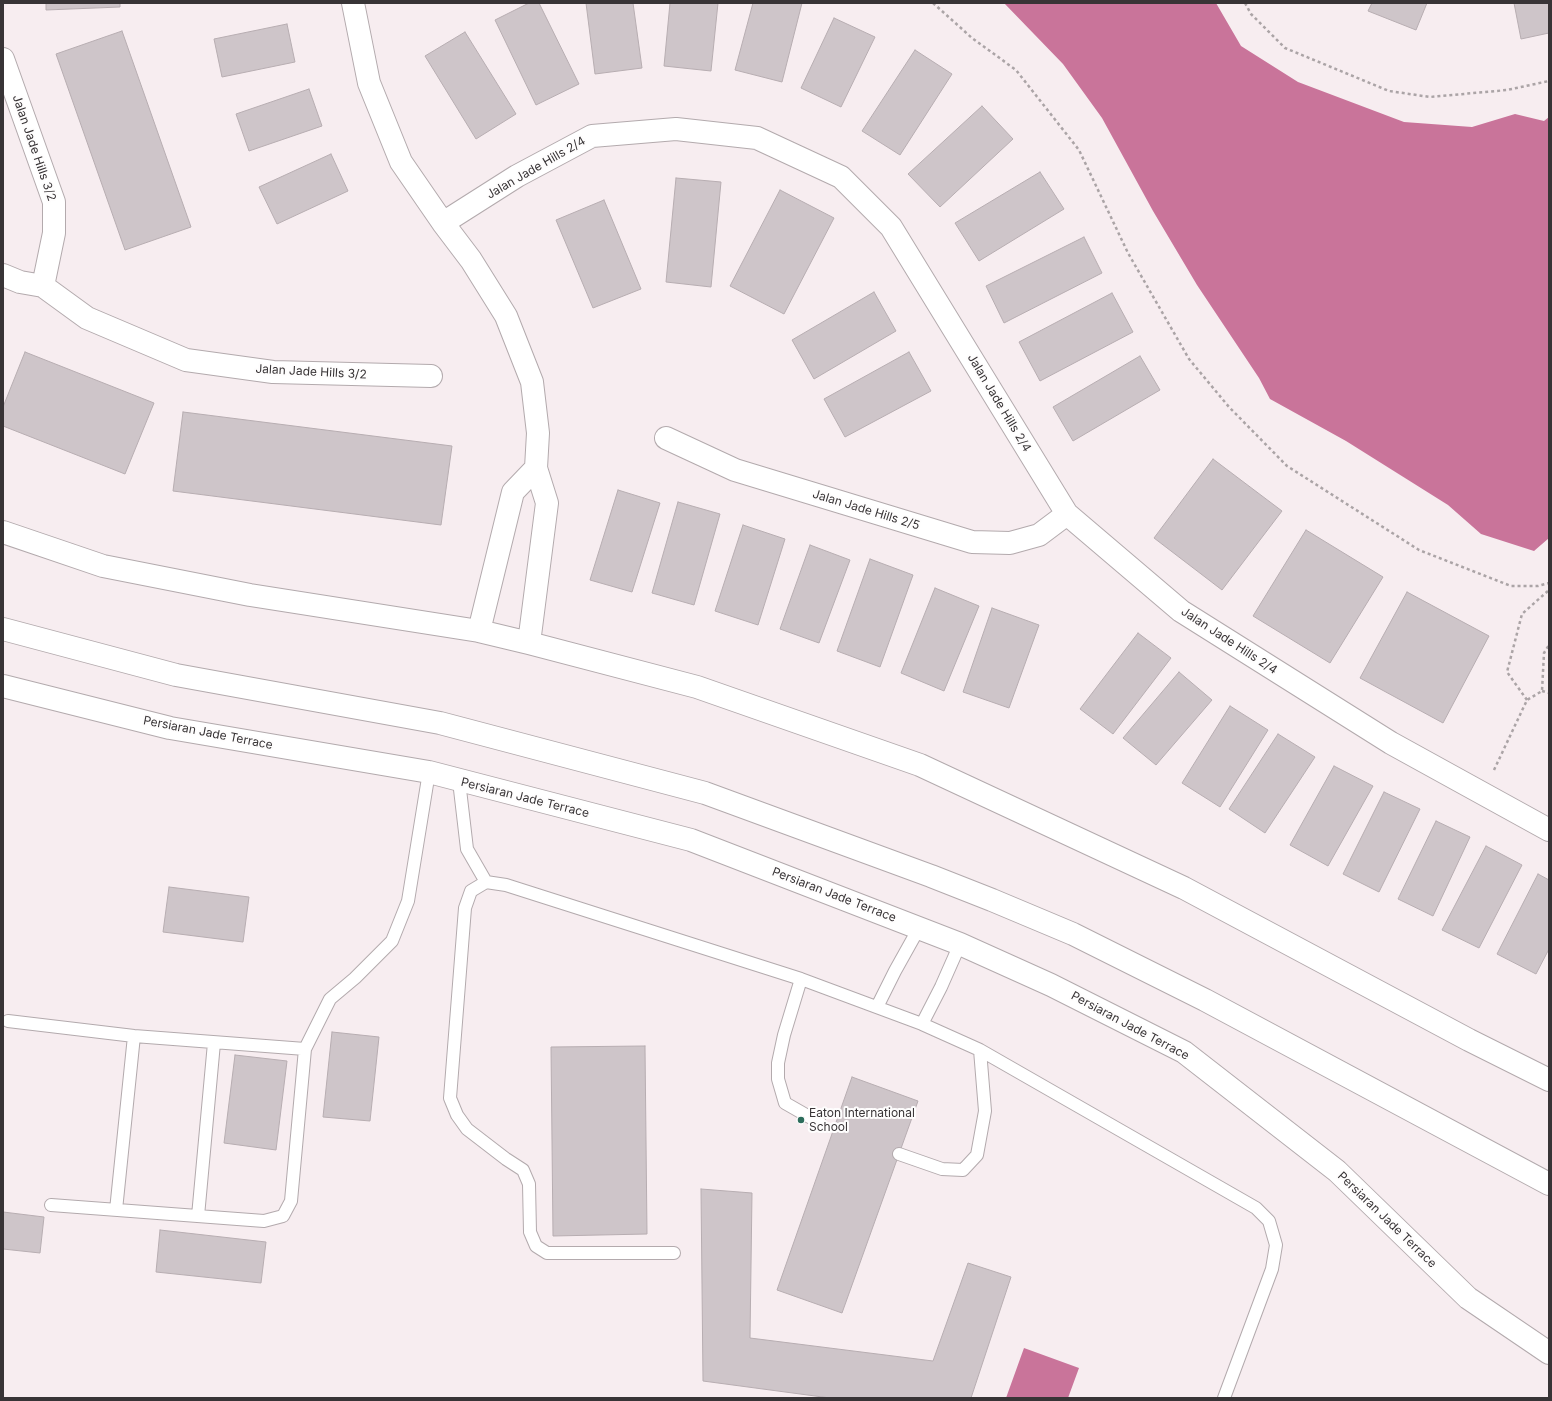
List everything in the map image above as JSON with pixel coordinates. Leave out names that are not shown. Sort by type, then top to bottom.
[{"type":"street","points":[[353,3],[368,83],[401,162],[471,260],[506,316],[532,382],[538,433],[536,468],[547,503],[529,643]]},
{"type":"street","name":"Jalan Jade Hills 3/2","points":[[3,59],[54,202],[54,233],[43,286]]},
{"type":"street","name":"Jalan Jade Hills 2/4","points":[[444,224],[518,176],[592,136],[676,129],[757,138],[841,177],[891,227],[1067,514],[1181,611],[1391,743],[1549,830]]},
{"type":"street","name":"Jalan Jade Hills 3/2","points":[[3,275],[20,282],[43,286],[87,318],[186,360],[273,372],[431,376]]},
{"type":"street","name":"Jalan Jade Hills 2/5","points":[[666,438],[735,470],[972,542],[1010,543],[1039,535],[1067,514]]},
{"type":"street","points":[[479,631],[513,492],[536,468]]},
{"type":"street","points":[[3,532],[111,568],[250,595],[479,631],[529,643],[697,687],[920,765],[1184,888],[1469,1040],[1549,1080]]},
{"type":"street","points":[[3,629],[176,676],[440,723],[705,792],[931,876],[1073,934],[1205,1000],[1549,1184]]},
{"type":"street","name":"Persiaran Jade Terrace","points":[[3,686],[170,728],[429,772],[691,840],[960,944],[1051,985],[1184,1052],[1337,1171],[1468,1298],[1549,1353]]},
{"type":"lane","points":[[51,1205],[264,1221],[283,1216],[291,1201],[304,1049],[330,999],[355,978],[392,941],[408,901],[429,772]]},
{"type":"lane","points":[[459,781],[467,849],[486,882]]},
{"type":"lane","points":[[674,1254],[547,1254],[536,1246],[530,1232],[529,1184],[523,1170],[467,1129],[457,1115],[450,1098],[465,908],[471,891],[486,882],[506,885],[801,979],[922,1024],[980,1050],[1256,1208],[1269,1221],[1276,1245],[1272,1269],[1224,1398]]},
{"type":"lane","points":[[877,1007],[919,928]]},
{"type":"lane","points":[[922,1024],[941,987],[960,944]]},
{"type":"lane","points":[[801,979],[784,1035],[778,1063],[778,1079],[784,1103],[820,1123]]},
{"type":"lane","points":[[8,1021],[134,1036],[304,1049]]},
{"type":"lane","points":[[116,1210],[134,1036]]},
{"type":"lane","points":[[198,1216],[214,1043]]},
{"type":"lane","points":[[899,1154],[942,1169],[963,1170],[977,1155],[985,1110],[980,1050]]},
{"type":"path","points":[[933,3],[972,38],[1016,70],[1079,150],[1128,253],[1189,359],[1229,408],[1287,466],[1419,550],[1511,586],[1538,586],[1549,584]]},
{"type":"path","points":[[1245,3],[1251,14],[1285,48],[1389,91],[1430,98],[1506,90],[1549,81]]},
{"type":"path","points":[[1527,700],[1506,672],[1522,614],[1549,590]]},
{"type":"path","points":[[1542,691],[1544,653],[1549,645]]},
{"type":"path","points":[[1483,793],[1527,700],[1542,691],[1549,693]]},
{"type":"shaded area","points":[[1004,3],[1216,3],[1241,46],[1298,82],[1404,122],[1472,127],[1515,114],[1544,121],[1549,117],[1549,538],[1534,551],[1481,534],[1448,505],[1346,441],[1270,399],[1259,378],[1197,285],[1153,211],[1102,118],[1063,64]]},
{"type":"shaded area","points":[[1024,1348],[1079,1368],[1068,1398],[1006,1398]]},
{"type":"building","points":[[46,3],[120,3],[120,7],[46,10]]},
{"type":"building","points":[[529,3],[539,3],[579,84],[536,105],[495,20]]},
{"type":"building","points":[[586,3],[633,3],[642,68],[595,74]]},
{"type":"building","points":[[670,3],[718,3],[711,71],[664,66]]},
{"type":"building","points":[[753,3],[802,3],[782,82],[735,70]]},
{"type":"building","points":[[1372,3],[1427,3],[1416,30],[1368,11]]},
{"type":"building","points":[[1514,3],[1549,3],[1549,33],[1521,39]]},
{"type":"building","points":[[834,18],[875,37],[841,107],[801,88]]},
{"type":"building","points":[[287,24],[295,62],[222,77],[214,39]]},
{"type":"building","points":[[122,31],[191,227],[125,250],[56,54]]},
{"type":"building","points":[[465,32],[516,114],[476,139],[425,56]]},
{"type":"building","points":[[915,50],[952,74],[900,155],[862,131]]},
{"type":"building","points":[[309,89],[322,126],[249,151],[236,114]]},
{"type":"building","points":[[982,106],[1013,139],[940,207],[908,174]]},
{"type":"building","points":[[331,154],[348,191],[277,224],[259,187]]},
{"type":"building","points":[[1040,172],[1064,209],[979,261],[955,223]]},
{"type":"building","points":[[676,178],[721,182],[711,287],[666,282]]},
{"type":"building","points":[[780,190],[834,218],[784,314],[730,286]]},
{"type":"building","points":[[604,200],[641,289],[593,308],[556,220]]},
{"type":"building","points":[[1084,237],[1102,273],[1004,323],[986,286]]},
{"type":"building","points":[[874,292],[896,331],[814,379],[792,340]]},
{"type":"building","points":[[1112,293],[1133,332],[1040,381],[1019,342]]},
{"type":"building","points":[[25,352],[154,403],[125,474],[3,426],[3,407]]},
{"type":"building","points":[[909,352],[931,391],[845,437],[824,399]]},
{"type":"building","points":[[1140,356],[1160,390],[1073,441],[1053,407]]},
{"type":"building","points":[[183,412],[452,446],[441,525],[173,491]]},
{"type":"building","points":[[1213,459],[1282,511],[1222,590],[1154,538]]},
{"type":"building","points":[[618,490],[660,503],[632,592],[590,580]]},
{"type":"building","points":[[678,502],[720,514],[694,605],[652,593]]},
{"type":"building","points":[[743,525],[785,539],[758,625],[715,611]]},
{"type":"building","points":[[1306,530],[1383,577],[1330,663],[1253,616]]},
{"type":"building","points":[[810,545],[850,560],[819,643],[780,629]]},
{"type":"building","points":[[870,559],[913,575],[880,667],[837,651]]},
{"type":"building","points":[[935,588],[979,606],[944,691],[901,673]]},
{"type":"building","points":[[1407,592],[1489,636],[1443,723],[1360,678]]},
{"type":"building","points":[[992,608],[1039,625],[1009,708],[963,692]]},
{"type":"building","points":[[1138,633],[1171,658],[1113,734],[1080,709]]},
{"type":"building","points":[[1179,672],[1212,700],[1156,765],[1123,738]]},
{"type":"building","points":[[1230,706],[1268,730],[1220,807],[1182,783]]},
{"type":"building","points":[[1278,734],[1315,757],[1265,833],[1229,809]]},
{"type":"building","points":[[1334,766],[1373,786],[1328,866],[1290,845]]},
{"type":"building","points":[[1384,792],[1420,809],[1379,892],[1343,874]]},
{"type":"building","points":[[1436,821],[1470,837],[1433,916],[1398,899]]},
{"type":"building","points":[[1486,846],[1522,865],[1479,948],[1442,930]]},
{"type":"building","points":[[1538,874],[1549,880],[1549,949],[1536,974],[1497,954]]},
{"type":"building","points":[[169,887],[249,897],[243,942],[163,932]]},
{"type":"building","points":[[332,1032],[379,1037],[370,1121],[323,1117]]},
{"type":"building","points":[[645,1046],[647,1234],[553,1236],[551,1047]]},
{"type":"building","points":[[235,1055],[287,1061],[276,1150],[224,1143]]},
{"type":"building","points":[[852,1077],[918,1101],[842,1313],[777,1290]]},
{"type":"building","points":[[701,1189],[752,1193],[750,1338],[933,1361],[968,1263],[1011,1277],[971,1398],[830,1398],[703,1381]]},
{"type":"building","points":[[3,1212],[44,1217],[40,1253],[3,1249]]},
{"type":"building","points":[[160,1230],[266,1242],[261,1283],[156,1272]]},
{"type":"place","name":"Eaton International School","points":[[801,1120]]}]
